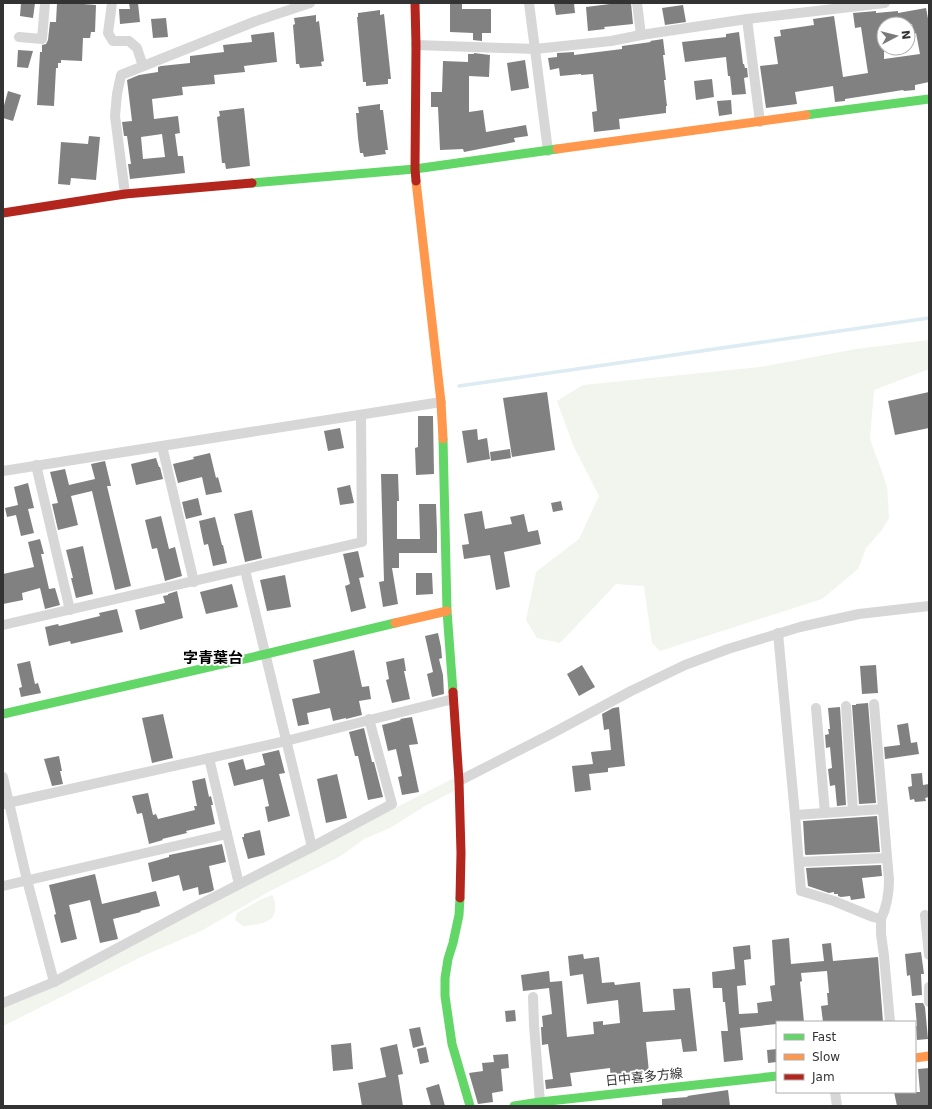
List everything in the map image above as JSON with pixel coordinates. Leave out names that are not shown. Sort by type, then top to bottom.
[{"type":"street","points":[[19,37],[42,39],[45,3]]},
{"type":"street","points":[[112,3],[108,33],[113,41],[129,41],[138,48],[143,66]]},
{"type":"street","points":[[125,194],[115,116],[121,75],[256,21],[310,3]]},
{"type":"street","points":[[415,3],[415,169],[441,402],[447,611],[459,781],[461,853],[459,915],[447,966],[445,996],[452,1044],[470,1106]]},
{"type":"street","points":[[530,3],[548,151]]},
{"type":"street","points":[[637,3],[641,35]]},
{"type":"street","points":[[416,45],[535,49],[611,41],[747,19],[885,3]]},
{"type":"street","points":[[747,19],[760,122]]},
{"type":"street","points":[[3,213],[125,194],[415,169],[929,99]]},
{"type":"street","points":[[3,470],[441,402]]},
{"type":"street","points":[[3,625],[362,542],[361,415]]},
{"type":"street","points":[[162,446],[194,582]]},
{"type":"street","points":[[36,466],[70,610]]},
{"type":"street","points":[[245,570],[312,847]]},
{"type":"street","points":[[459,781],[685,664],[800,627],[859,614],[929,606]]},
{"type":"street","points":[[3,714],[447,611]]},
{"type":"street","points":[[778,633],[801,891],[834,901],[873,917],[881,918]]},
{"type":"street","points":[[6,803],[286,741],[453,699]]},
{"type":"street","points":[[874,704],[889,880],[889,893],[886,908],[881,918],[881,934],[890,1021]]},
{"type":"street","points":[[846,706],[853,811]]},
{"type":"street","points":[[816,708],[825,813]]},
{"type":"street","points":[[3,1003],[54,982],[392,804],[369,720]]},
{"type":"street","points":[[209,758],[239,884]]},
{"type":"street","points":[[3,776],[6,803],[54,982]]},
{"type":"street","points":[[795,815],[883,809]]},
{"type":"street","points":[[3,886],[227,834]]},
{"type":"street","points":[[799,862],[887,858]]},
{"type":"street","points":[[925,915],[929,955]]},
{"type":"street","points":[[929,987],[929,1002]]},
{"type":"street","points":[[533,997],[540,1102]]},
{"type":"street","points":[[916,1058],[929,1056]]},
{"type":"street","name":"日中喜多方線","points":[[514,1106],[776,1076]]},
{"type":"street","points":[[834,1093],[836,1106]]},
{"type":"shaded area","points":[[929,340],[929,369],[874,390],[870,439],[887,486],[889,518],[882,530],[866,548],[858,569],[822,599],[660,651],[652,643],[644,586],[616,584],[560,643],[537,638],[526,620],[536,572],[579,539],[599,496],[573,445],[557,401],[583,385],[760,367],[856,349]]},
{"type":"shaded area","points":[[456,777],[456,790],[425,806],[390,828],[364,839],[337,858],[270,891],[201,931],[143,956],[3,1026],[3,1007]]},
{"type":"shaded area","points":[[272,895],[275,901],[275,913],[269,920],[259,924],[243,926],[235,920],[237,913]]},
{"type":"building","points":[[21,3],[35,3],[33,18],[20,16]]},
{"type":"building","points":[[57,3],[96,5],[95,32],[91,32],[90,38],[83,38],[82,61],[61,60],[61,63],[58,63],[58,68],[56,68],[54,106],[37,105],[40,52],[42,52],[42,45],[46,44],[48,40],[50,22],[56,22]]},
{"type":"building","points":[[129,3],[138,3],[140,22],[120,24],[119,9],[130,9]]},
{"type":"building","points":[[450,3],[462,3],[462,9],[491,9],[491,33],[482,33],[482,41],[473,40],[473,33],[450,32]]},
{"type":"building","points":[[554,3],[574,3],[575,13],[556,15]]},
{"type":"building","points":[[631,3],[633,24],[604,27],[605,29],[588,31],[586,7]]},
{"type":"building","points":[[683,5],[686,22],[665,25],[662,8]]},
{"type":"building","points":[[926,8],[929,24],[929,82],[915,85],[915,90],[903,90],[845,99],[845,101],[835,102],[833,86],[795,92],[797,104],[766,108],[760,66],[778,64],[774,37],[781,36],[780,30],[814,25],[813,19],[834,16],[843,77],[868,73],[861,27],[855,28],[853,13],[898,11],[898,13]]},
{"type":"building","points":[[380,10],[380,15],[384,14],[391,79],[388,79],[388,84],[366,86],[366,82],[363,82],[357,17],[358,13]]},
{"type":"building","points":[[316,15],[316,22],[319,21],[324,61],[321,62],[322,66],[300,68],[299,64],[296,64],[293,25],[295,24],[294,18]]},
{"type":"building","points":[[166,18],[168,37],[153,38],[151,19]]},
{"type":"building","points":[[274,32],[277,62],[244,66],[245,72],[214,75],[215,84],[182,87],[183,95],[152,99],[154,119],[178,116],[180,133],[175,134],[178,156],[183,156],[185,173],[130,179],[128,164],[131,164],[127,136],[124,136],[122,122],[132,121],[127,80],[139,75],[158,72],[158,67],[161,66],[190,63],[190,56],[224,52],[223,45],[252,42],[251,35]],"holes":[[[162,134],[165,157],[143,159],[141,137]]]},
{"type":"building","points":[[739,32],[743,64],[745,68],[747,68],[748,77],[744,78],[746,94],[732,95],[726,57],[685,62],[682,42],[726,37],[726,34]]},
{"type":"building","points":[[663,39],[665,55],[663,55],[666,80],[664,80],[667,106],[666,113],[619,119],[620,129],[594,132],[592,112],[597,111],[593,74],[560,76],[559,68],[550,70],[548,58],[557,57],[557,53],[574,52],[574,55],[622,49],[622,46]]},
{"type":"building","points":[[18,50],[33,51],[28,68],[17,67]]},
{"type":"building","points":[[474,53],[490,55],[489,77],[469,76],[469,112],[483,110],[486,132],[526,125],[528,136],[514,138],[515,142],[464,152],[463,149],[440,150],[438,107],[431,107],[431,92],[442,92],[443,61],[468,62],[468,54]]},
{"type":"building","points":[[525,60],[529,88],[511,91],[507,63]]},
{"type":"building","points":[[712,79],[714,97],[696,100],[694,81]]},
{"type":"building","points":[[8,91],[21,95],[13,121],[3,118],[3,109]]},
{"type":"building","points":[[731,100],[732,114],[719,116],[717,101]]},
{"type":"building","points":[[380,104],[380,110],[383,110],[388,150],[385,150],[386,154],[364,157],[363,153],[360,153],[356,113],[359,113],[358,107]]},
{"type":"building","points":[[244,108],[250,166],[226,169],[225,163],[222,163],[217,117],[220,116],[219,111]]},
{"type":"building","points":[[89,136],[100,137],[96,180],[71,178],[70,185],[58,184],[61,142],[88,144]]},
{"type":"building","points":[[547,392],[555,450],[512,457],[503,398]]},
{"type":"building","points":[[929,392],[929,428],[895,435],[888,401]]},
{"type":"building","points":[[418,416],[433,416],[434,474],[416,475],[415,448],[418,447]]},
{"type":"building","points":[[340,428],[344,448],[328,451],[324,431]]},
{"type":"building","points":[[477,429],[478,440],[487,438],[490,459],[467,463],[462,431]]},
{"type":"building","points":[[510,449],[511,458],[491,461],[490,452]]},
{"type":"building","points":[[210,453],[216,478],[218,477],[222,492],[206,495],[202,477],[178,483],[173,464]]},
{"type":"building","points":[[156,458],[163,479],[136,485],[131,464]]},
{"type":"building","points":[[105,461],[111,486],[107,486],[131,586],[115,590],[92,491],[71,496],[78,525],[58,530],[52,504],[58,503],[50,472],[65,469],[69,485],[95,479],[91,464]]},
{"type":"building","points":[[381,474],[398,474],[399,501],[397,501],[397,539],[420,539],[419,504],[436,504],[437,532],[437,553],[399,553],[399,568],[392,568],[398,604],[383,607],[379,582],[384,581]]},
{"type":"building","points":[[28,483],[34,508],[28,509],[34,533],[21,536],[16,515],[7,517],[5,508],[18,505],[14,487]]},
{"type":"building","points":[[350,485],[354,503],[340,505],[337,488]]},
{"type":"building","points":[[198,498],[202,515],[186,519],[182,502]]},
{"type":"building","points":[[561,501],[563,510],[553,512],[551,503]]},
{"type":"building","points":[[252,510],[262,558],[245,562],[234,514]]},
{"type":"building","points":[[482,511],[485,529],[512,524],[510,517],[524,514],[528,532],[538,530],[541,544],[504,552],[510,587],[496,590],[490,555],[464,559],[462,545],[469,544],[464,514]]},
{"type":"building","points":[[161,516],[169,549],[175,547],[182,576],[165,581],[157,548],[152,549],[145,520]]},
{"type":"building","points":[[215,517],[227,563],[213,566],[208,544],[204,545],[199,521]]},
{"type":"building","points":[[40,539],[44,554],[41,554],[49,589],[55,588],[60,605],[45,609],[40,588],[22,593],[23,600],[3,604],[3,574],[34,567],[28,542]]},
{"type":"building","points":[[83,546],[93,594],[76,598],[66,550]]},
{"type":"building","points":[[358,551],[364,577],[359,578],[366,608],[351,612],[345,586],[350,584],[343,554]]},
{"type":"building","points":[[416,573],[432,573],[433,594],[416,595]]},
{"type":"building","points":[[285,575],[291,607],[267,611],[260,580]]},
{"type":"building","points":[[232,584],[238,607],[206,614],[200,592]]},
{"type":"building","points":[[177,591],[183,618],[140,630],[135,610],[165,603],[163,596]]},
{"type":"building","points":[[117,609],[123,632],[71,644],[70,641],[49,646],[45,627],[58,624],[59,626],[100,616],[99,613]]},
{"type":"building","points":[[438,633],[441,647],[442,658],[439,659],[443,675],[444,694],[432,697],[427,674],[433,672],[425,636]]},
{"type":"building","points":[[354,650],[362,687],[369,686],[371,699],[359,701],[362,715],[333,721],[330,708],[307,713],[309,724],[298,726],[292,699],[320,693],[313,660]]},
{"type":"building","points":[[404,658],[406,671],[404,671],[410,699],[392,703],[386,680],[389,679],[386,662]]},
{"type":"building","points":[[30,661],[35,684],[38,683],[41,693],[21,697],[19,688],[22,687],[17,664]]},
{"type":"building","points":[[582,665],[595,687],[579,696],[567,674]]},
{"type":"building","points":[[876,665],[878,693],[862,694],[860,666]]},
{"type":"building","points":[[868,703],[876,803],[859,804],[852,705]]},
{"type":"building","points":[[619,707],[625,766],[608,768],[608,772],[589,774],[591,790],[575,792],[572,766],[593,764],[591,752],[611,750],[609,729],[604,730],[602,714],[613,708]]},
{"type":"building","points":[[840,707],[846,805],[837,806],[835,785],[830,786],[828,769],[832,768],[830,747],[826,748],[825,735],[829,734],[828,729],[830,729],[828,708]]},
{"type":"building","points":[[163,714],[173,758],[152,763],[142,718]]},
{"type":"building","points":[[412,717],[418,744],[409,745],[419,792],[402,795],[398,777],[402,776],[396,749],[388,751],[382,725]]},
{"type":"building","points":[[908,723],[911,743],[917,742],[919,754],[885,759],[884,747],[900,745],[897,725]]},
{"type":"building","points":[[364,728],[372,762],[374,762],[383,797],[368,800],[358,756],[355,756],[349,732]]},
{"type":"building","points":[[279,750],[285,773],[279,774],[290,816],[268,822],[265,807],[269,806],[263,779],[234,786],[228,763],[243,759],[246,770],[265,765],[262,754]]},
{"type":"building","points":[[59,756],[63,784],[52,786],[44,759]]},
{"type":"building","points":[[922,773],[923,785],[929,784],[929,797],[925,798],[926,801],[915,802],[914,799],[910,800],[908,787],[912,786],[911,774]]},
{"type":"building","points":[[337,774],[347,818],[326,823],[317,779]]},
{"type":"building","points":[[205,778],[209,797],[211,796],[213,805],[211,805],[215,824],[186,831],[187,833],[149,844],[142,813],[137,814],[132,796],[148,793],[153,815],[156,814],[158,819],[195,810],[194,806],[197,806],[192,781]]},
{"type":"building","points":[[877,816],[880,852],[805,854],[803,821]]},
{"type":"building","points":[[260,830],[265,855],[248,859],[242,837],[244,837],[244,834]]},
{"type":"building","points":[[222,844],[226,862],[209,866],[214,890],[199,895],[198,887],[183,891],[179,875],[152,882],[148,863],[169,857],[169,855]]},
{"type":"building","points":[[881,865],[882,876],[862,878],[865,898],[851,900],[850,896],[841,897],[838,896],[838,894],[834,894],[834,892],[829,893],[808,886],[806,868]]},
{"type":"building","points":[[95,874],[102,904],[156,891],[160,906],[113,919],[118,939],[100,943],[90,900],[69,905],[77,939],[61,943],[49,885]]},
{"type":"building","points":[[789,938],[791,964],[824,961],[822,944],[831,943],[833,961],[878,957],[883,1021],[823,1021],[821,1006],[828,1005],[827,993],[829,993],[827,971],[801,973],[802,981],[800,982],[804,1021],[776,1021],[776,1024],[740,1028],[743,1060],[724,1062],[721,1031],[728,1031],[725,1002],[723,1002],[722,988],[713,988],[712,972],[735,969],[733,947],[750,945],[751,959],[744,960],[746,985],[737,986],[739,1014],[758,1013],[757,1003],[772,1001],[770,986],[775,985],[772,940]]},
{"type":"building","points":[[921,952],[924,974],[921,974],[922,995],[912,996],[910,975],[907,976],[905,954]]},
{"type":"building","points":[[583,954],[584,959],[599,957],[602,983],[614,982],[615,985],[640,982],[643,1012],[675,1010],[673,989],[690,988],[697,1051],[683,1052],[681,1039],[646,1042],[649,1072],[623,1075],[624,1079],[611,1081],[610,1068],[570,1073],[572,1086],[546,1089],[545,1080],[553,1079],[548,1044],[542,1045],[541,1027],[543,1027],[542,1016],[552,1014],[549,988],[523,991],[521,975],[549,971],[550,982],[562,981],[567,1037],[594,1034],[593,1022],[603,1021],[603,1025],[620,1023],[618,1000],[587,1004],[583,974],[570,976],[568,956]]},
{"type":"building","points":[[915,1003],[923,1003],[925,1007],[928,1039],[917,1040]]},
{"type":"building","points":[[515,1010],[516,1021],[506,1022],[505,1011]]},
{"type":"building","points":[[420,1027],[424,1045],[413,1048],[409,1029]]},
{"type":"building","points":[[351,1043],[353,1069],[333,1071],[331,1045]]},
{"type":"building","points":[[397,1044],[403,1074],[398,1075],[403,1106],[362,1106],[358,1083],[386,1077],[380,1048]]},
{"type":"building","points":[[426,1047],[429,1062],[420,1064],[417,1049]]},
{"type":"building","points":[[776,1049],[776,1062],[768,1063],[767,1050]]},
{"type":"building","points":[[508,1054],[509,1068],[501,1069],[503,1091],[492,1093],[493,1102],[478,1104],[469,1073],[483,1071],[482,1063],[494,1062],[493,1055]]},
{"type":"building","points":[[929,1068],[929,1106],[897,1106],[894,1093],[920,1092],[918,1069]]},
{"type":"building","points":[[439,1084],[445,1106],[431,1106],[426,1088]]},
{"type":"building","points":[[728,1090],[730,1106],[662,1106],[662,1099],[688,1097],[687,1096]]},
{"type":"waterway","points":[[459,386],[929,318]]},
{"type":"traffic: fast","points":[[806,115],[929,99]]},
{"type":"traffic: fast","points":[[252,183],[415,169],[557,149]]},
{"type":"traffic: fast","points":[[443,439],[447,611],[453,692]]},
{"type":"traffic: fast","points":[[3,714],[395,623]]},
{"type":"traffic: fast","points":[[460,898],[459,915],[445,978],[445,996],[452,1044],[470,1106]]},
{"type":"traffic: fast","points":[[514,1106],[776,1076]]},
{"type":"traffic: slow","points":[[557,149],[806,115]]},
{"type":"traffic: slow","points":[[416,181],[441,402],[443,439]]},
{"type":"traffic: slow","points":[[395,623],[447,611]]},
{"type":"traffic: slow","points":[[916,1058],[929,1056]]},
{"type":"traffic: jam","points":[[415,3],[416,181]]},
{"type":"traffic: jam","points":[[3,213],[125,194],[252,183]]},
{"type":"traffic: jam","points":[[453,692],[459,781],[461,853],[460,898]]},
{"type":"district","name":"字青葉台","points":[[213,658]]}]
